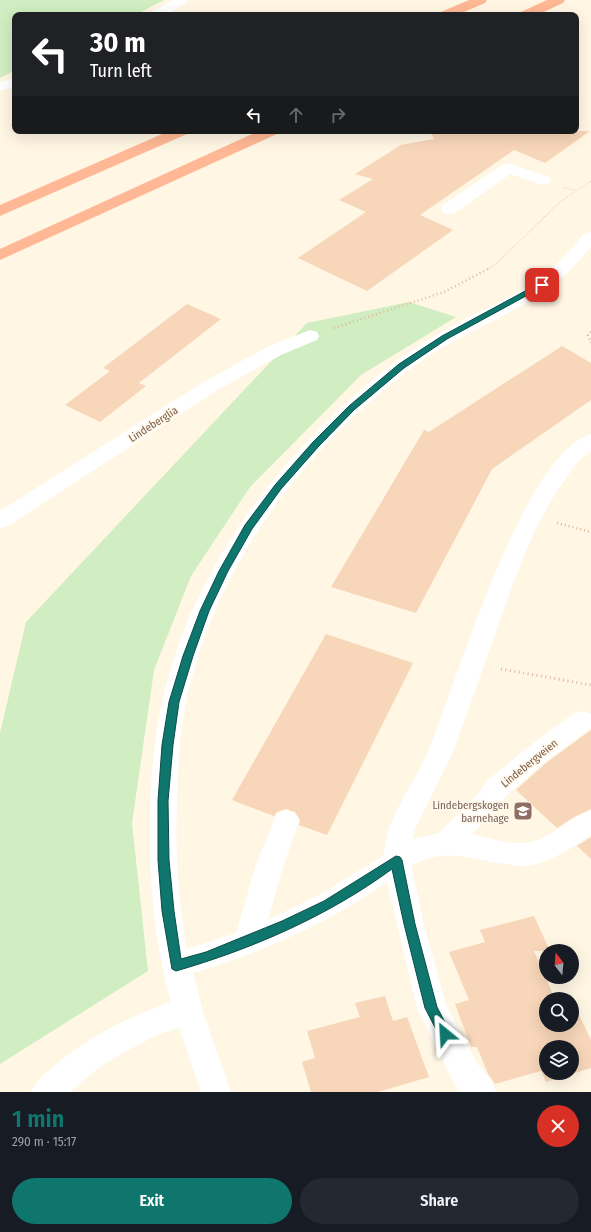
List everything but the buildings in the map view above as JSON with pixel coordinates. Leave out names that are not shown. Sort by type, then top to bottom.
[{"type":"highway","points":[[453,12],[480,0]]},
{"type":"highway","points":[[532,12],[558,0]]},
{"type":"highway","points":[[0,211],[175,134]]},
{"type":"highway","points":[[0,255],[265,134]]},
{"type":"street","points":[[161,12],[181,0]]},
{"type":"street","points":[[0,87],[12,83]]},
{"type":"street","points":[[449,209],[508,168],[543,180]]},
{"type":"street","points":[[216,1092],[188,1011],[176,965],[168,911],[163,860],[163,801],[168,745],[174,702],[204,611],[248,527],[278,487],[316,444],[352,408],[386,378],[444,338],[542,285],[573,259],[591,238]]},
{"type":"street","name":"Lindeberglia","points":[[0,521],[165,417],[209,387],[274,351],[310,336]]},
{"type":"street","points":[[481,1092],[466,1074],[432,1008],[410,924],[396,860],[402,829],[441,750],[503,581],[524,530],[543,496],[570,457],[591,441]]},
{"type":"street","name":"Lindebergveien","points":[[446,843],[484,805],[497,788],[536,755],[582,721]]},
{"type":"street","points":[[248,940],[270,864],[286,821]]},
{"type":"street","points":[[176,965],[207,957],[286,925],[328,904],[373,877],[396,860],[430,845],[446,843],[466,844],[499,852],[527,854],[555,844],[591,821]]},
{"type":"street","points":[[46,1092],[88,1058],[126,1034],[160,1019],[188,1011]]},
{"type":"path","points":[[310,336],[444,292],[470,279],[495,265],[560,202],[591,181]]},
{"type":"path","points":[[571,189],[576,190]]},
{"type":"path","points":[[591,332],[588,335],[591,343]]},
{"type":"path","points":[[532,516],[591,532]]},
{"type":"path","points":[[510,671],[591,685]]},
{"type":"green space","points":[[0,0],[164,0],[141,12],[12,12],[12,72],[0,78]]},
{"type":"green space","points":[[409,302],[456,317],[361,375],[250,487],[191,576],[154,670],[132,823],[148,971],[0,1064],[0,733],[26,622],[307,323]]},
{"type":"place","name":"Lindebergskogen barnehage","points":[[523,811]]},
{"type":"route","points":[[445,1034],[432,1008],[410,924],[396,860],[373,877],[328,904],[286,925],[207,957],[176,965],[168,911],[163,860],[163,801],[168,745],[174,702],[204,611],[248,527],[278,487],[316,444],[352,408],[386,378],[444,338],[542,285]]}]
